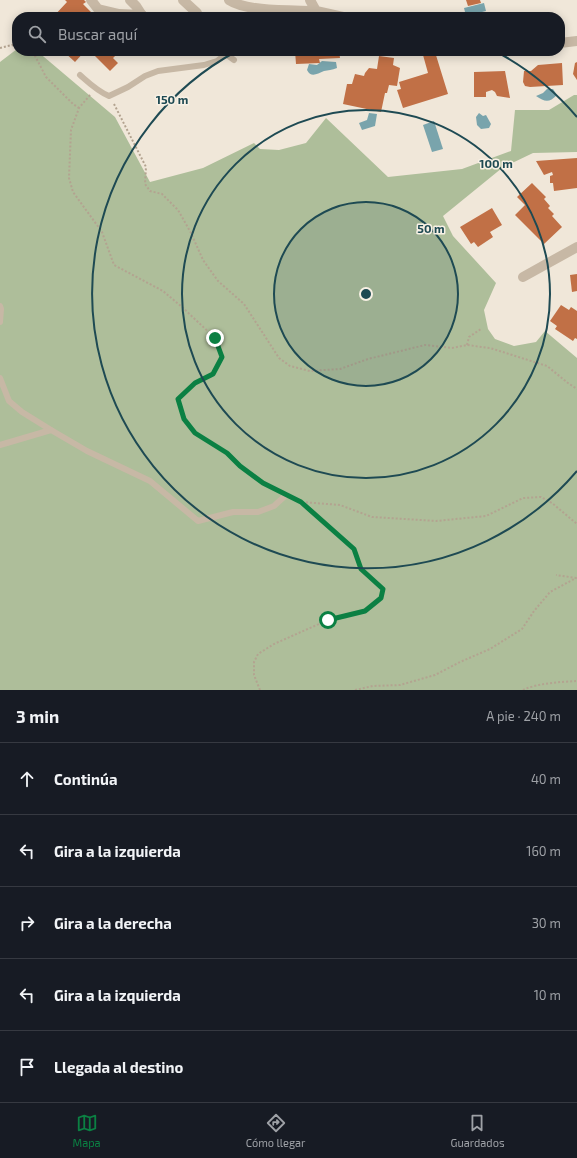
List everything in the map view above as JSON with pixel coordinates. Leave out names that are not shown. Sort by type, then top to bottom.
[{"type":"street","points":[[91,0],[98,9],[111,12]]},
{"type":"street","points":[[130,0],[139,12]]},
{"type":"street","points":[[183,0],[196,12]]},
{"type":"street","points":[[229,0],[236,5],[266,10],[320,12]]},
{"type":"street","points":[[310,0],[316,11]]},
{"type":"street","points":[[565,42],[577,41]]},
{"type":"street","points":[[523,277],[577,247]]},
{"type":"lane","points":[[80,75],[96,89],[109,96],[128,87],[145,76],[158,72],[204,65],[217,61],[221,56]]},
{"type":"lane","points":[[230,56],[234,60]]},
{"type":"lane","points":[[0,306],[2,309],[0,322]]},
{"type":"lane","points":[[0,378],[9,401],[22,412],[87,451],[150,481],[198,522],[233,512],[258,512],[274,506],[286,495]]},
{"type":"lane","points":[[0,445],[51,430]]},
{"type":"path","points":[[0,48],[12,45]]},
{"type":"path","points":[[35,56],[46,77],[73,104],[80,108]]},
{"type":"path","points":[[96,89],[80,108],[71,130],[69,178],[73,192],[102,232],[114,265],[163,291],[182,307],[215,338],[222,357],[213,374],[195,383],[178,399],[184,419],[195,433],[227,453],[240,466],[263,483],[301,502],[354,549],[361,569],[383,589],[381,598],[365,611],[328,620],[274,644],[258,654],[254,662],[254,675],[260,690]]},
{"type":"path","points":[[109,96],[146,167],[145,184],[150,191],[162,194],[178,210],[192,233],[203,260],[218,281],[244,304],[279,358],[290,366],[310,371],[340,369],[368,358],[425,345],[452,348],[467,345],[490,348],[547,366],[568,384],[577,389]]},
{"type":"path","points":[[467,345],[469,337],[481,329]]},
{"type":"path","points":[[301,502],[340,505],[372,517],[436,521],[486,516],[523,498],[541,497],[552,503],[577,524]]},
{"type":"path","points":[[355,690],[373,686],[400,685],[435,675],[490,649],[522,630],[534,611],[550,592],[576,578],[556,575]]},
{"type":"path","points":[[523,690],[529,687],[577,681]]},
{"type":"green space","points":[[12,53],[12,56],[43,56],[115,117],[150,182],[203,168],[254,143],[260,149],[279,150],[306,143],[326,118],[388,177],[462,169],[511,151],[515,110],[549,110],[574,95],[577,95],[577,152],[533,153],[502,168],[443,216],[453,236],[496,283],[484,310],[488,329],[495,339],[514,346],[536,342],[545,331],[577,358],[577,690],[0,690],[0,62]]},
{"type":"water","points":[[484,3],[486,11],[465,12],[464,8]]},
{"type":"water","points":[[322,61],[336,62],[337,68],[314,75],[310,74],[307,70],[309,64],[317,65]]},
{"type":"water","points":[[547,89],[553,89],[557,95],[547,101],[536,96],[543,93]]},
{"type":"water","points":[[369,113],[377,114],[375,126],[362,130],[359,123],[367,120]]},
{"type":"water","points":[[479,113],[483,116],[486,115],[491,124],[489,128],[481,129],[477,125],[476,117]]},
{"type":"water","points":[[434,121],[443,149],[432,152],[423,125]]},
{"type":"building","points":[[65,0],[84,0],[86,2],[83,4],[91,12],[58,12],[67,2]]},
{"type":"building","points":[[466,0],[480,0],[481,3],[468,6]]},
{"type":"building","points":[[68,56],[80,56],[75,62]]},
{"type":"building","points":[[95,56],[115,56],[113,58],[118,63],[110,71]]},
{"type":"building","points":[[295,56],[340,56],[340,58],[319,59],[320,63],[296,64]]},
{"type":"building","points":[[379,56],[394,58],[393,65],[400,68],[397,86],[389,85],[387,93],[385,93],[381,112],[343,104],[347,84],[352,84],[355,74],[364,76],[369,68],[377,69]]},
{"type":"building","points":[[423,56],[436,56],[448,94],[403,108],[397,90],[401,89],[399,82],[428,73]]},
{"type":"building","points":[[577,62],[577,80],[573,74],[575,63]]},
{"type":"building","points":[[562,63],[563,85],[525,86],[523,82],[524,71],[531,71],[538,65]]},
{"type":"building","points":[[505,71],[510,98],[497,96],[492,90],[486,92],[486,97],[474,97],[474,72]]},
{"type":"building","points":[[577,158],[577,188],[554,191],[553,183],[550,183],[550,176],[553,175],[552,172],[544,175],[536,161]]},
{"type":"building","points":[[532,183],[546,197],[544,199],[550,206],[548,208],[554,214],[552,216],[562,227],[544,244],[515,215],[525,205],[517,197]]},
{"type":"building","points":[[492,208],[502,225],[490,232],[493,237],[478,247],[474,242],[471,244],[460,227]]},
{"type":"building","points":[[577,274],[577,291],[572,292],[570,275]]},
{"type":"building","points":[[561,305],[569,310],[571,307],[577,311],[577,339],[575,338],[573,341],[555,329],[557,326],[550,321]]},
{"type":"route","points":[[215,338],[222,357],[213,374],[195,383],[178,399],[184,419],[195,433],[227,453],[240,466],[263,483],[301,502],[354,549],[361,569],[383,589],[381,598],[365,611],[328,620]]}]
